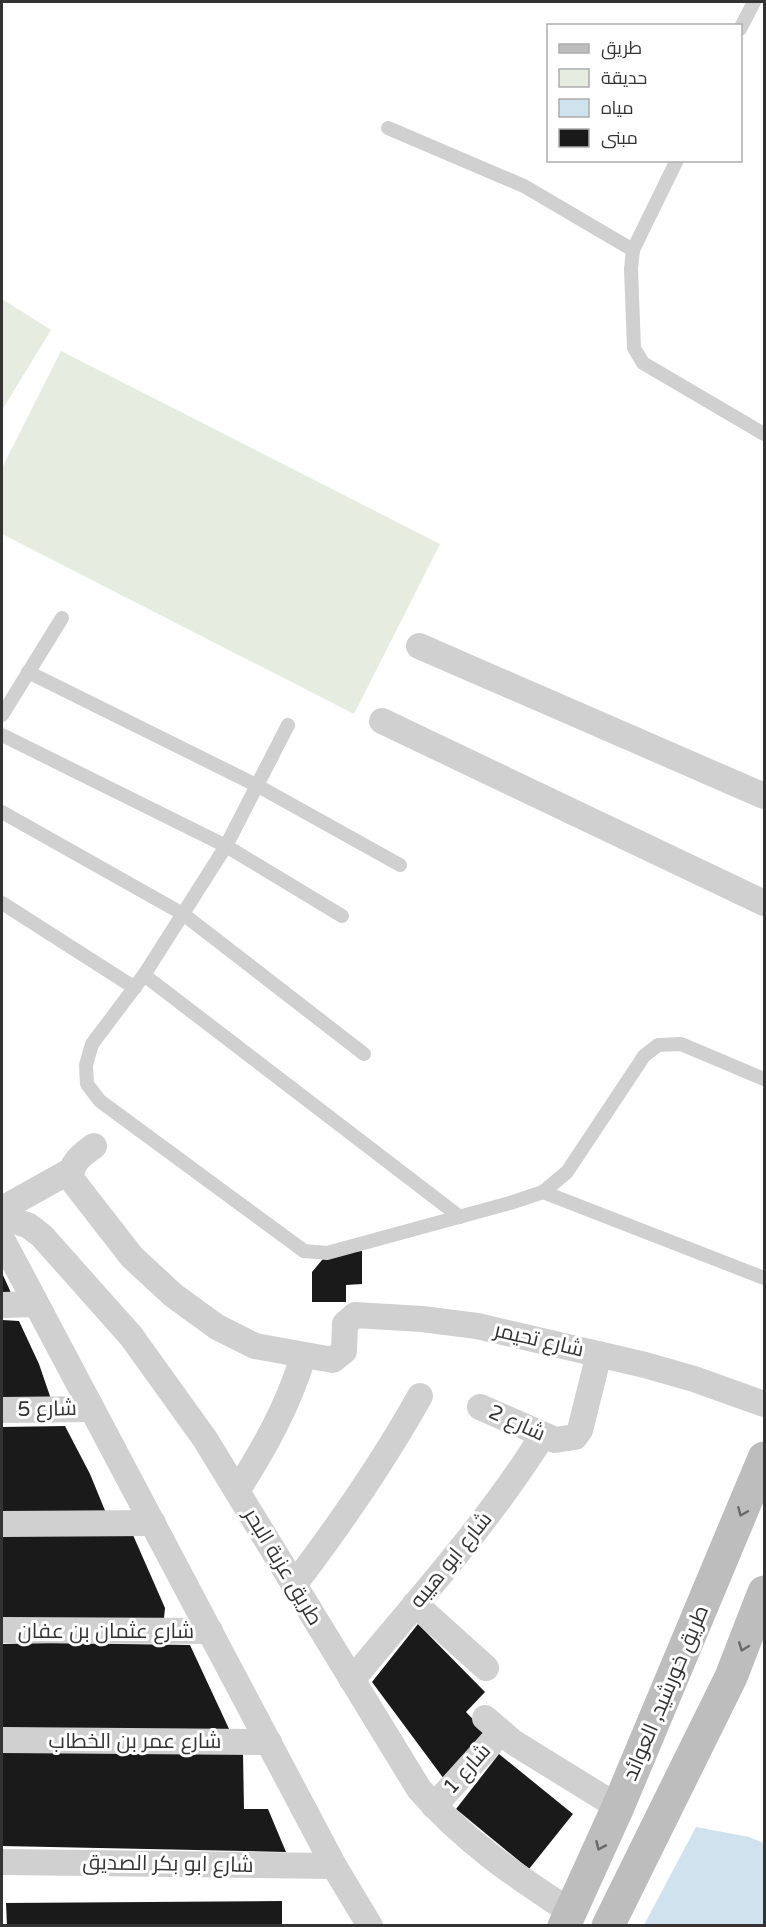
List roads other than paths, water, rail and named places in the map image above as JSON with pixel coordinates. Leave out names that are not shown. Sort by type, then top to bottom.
[{"type":"main road","name":"طريق خورشيد, العوائد","points":[[567,1919],[618,1808],[765,1458]]},
{"type":"main road","points":[[608,1926],[731,1677],[765,1592]]},
{"type":"street","points":[[419,646],[765,796]]},
{"type":"street","points":[[382,721],[765,903]]},
{"type":"street","points":[[2,1209],[70,1171],[82,1155],[94,1146]]},
{"type":"street","points":[[70,1171],[72,1180],[132,1257],[173,1295],[216,1327],[255,1346],[303,1357],[288,1401],[269,1440],[237,1491]]},
{"type":"street","name":"طريق عزبة البحر","points":[[2,1216],[29,1226],[42,1236],[131,1336],[205,1438],[400,1760],[434,1806],[497,1863],[567,1919]]},
{"type":"street","points":[[2,1239],[334,1866],[370,1926]]},
{"type":"street","points":[[2,1305],[36,1304]]},
{"type":"street","name":"شارع تحيمر","points":[[303,1357],[333,1360],[340,1357],[344,1351],[345,1324],[355,1315],[457,1323],[599,1354],[694,1379],[765,1404]]},
{"type":"street","name":"شارع 2","points":[[480,1407],[543,1435],[566,1440],[575,1437],[580,1430],[599,1354]]},
{"type":"street","points":[[294,1584],[351,1511],[388,1454],[420,1396]]},
{"type":"street","name":"شارع 5","points":[[2,1410],[92,1409]]},
{"type":"street","name":"شارع ابو هيبه","points":[[352,1680],[502,1497],[543,1435]]},
{"type":"street","points":[[2,1524],[153,1523]]},
{"type":"street","points":[[415,1604],[486,1668]]},
{"type":"street","name":"شارع عثمان بن عفان","points":[[2,1630],[210,1631]]},
{"type":"street","name":"شارع 1","points":[[434,1806],[492,1725],[618,1808]]},
{"type":"street","name":"شارع عمر بن الخطاب","points":[[2,1740],[268,1742]]},
{"type":"street","name":"شارع ابو بكر الصديق","points":[[2,1862],[334,1866]]},
{"type":"lane","points":[[742,27],[754,2]]},
{"type":"lane","points":[[388,128],[524,186],[633,250]]},
{"type":"lane","points":[[676,162],[633,250],[631,269],[634,348],[643,363],[765,434]]},
{"type":"lane","points":[[2,715],[62,618]]},
{"type":"lane","points":[[28,672],[258,786],[400,865]]},
{"type":"lane","points":[[288,725],[226,846],[144,975],[92,1044],[86,1065],[87,1084],[100,1101],[304,1251],[327,1253],[543,1192],[567,1172],[644,1056],[658,1045],[681,1044],[765,1079]]},
{"type":"lane","points":[[2,735],[226,846],[342,916]]},
{"type":"lane","points":[[2,812],[183,914],[364,1054]]},
{"type":"lane","points":[[2,903],[135,988]]},
{"type":"lane","points":[[144,975],[460,1217]]},
{"type":"lane","points":[[543,1192],[765,1278]]},
{"type":"water","points":[[696,1827],[749,1837],[764,1843],[764,1925],[644,1925]]}]
